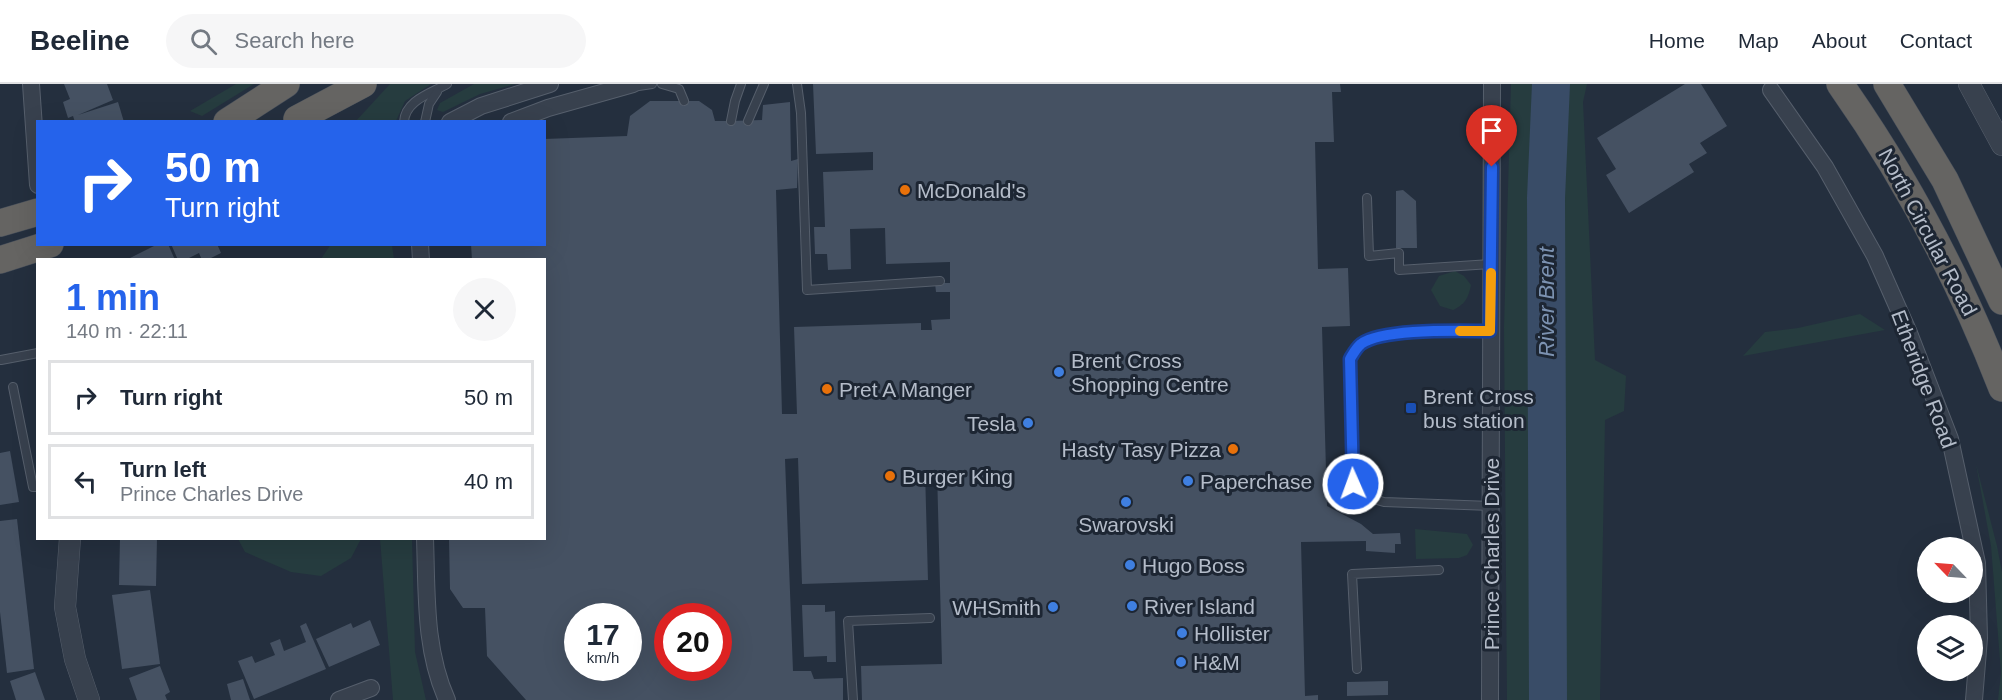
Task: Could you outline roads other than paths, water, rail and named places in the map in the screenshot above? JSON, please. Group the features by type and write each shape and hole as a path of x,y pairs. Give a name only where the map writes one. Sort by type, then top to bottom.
{"highway":[{"path":"230,120 286,84"},
{"path":"295,120 346,84"},
{"path":"295,120 363,84"},
{"name":"North Circular Road","path":"1840,84 1885,150 1914,198 1981,333 2002,388"},
{"name":"North Circular Road","path":"1887,84 1945,180 2002,301"},
{"path":"0,223 36,213"},
{"path":"0,260 49,250"}],"street":[{"path":"32,84 36,151"},
{"path":"454,120 481,106 550,84"},
{"name":"Prince Charles Drive","path":"1491,700 1492,84"},
{"path":"1969,84 2002,145"},
{"path":"517,120 548,108 629,86"},
{"name":"Etheridge Road","path":"1772,90 1825,167 1875,256 1909,333 1950,439 1977,563 1979,638 1974,700"},
{"path":"70,540 65,606 75,659 89,700"},
{"path":"425,540 428,632 435,666 447,700"},
{"path":"339,700 371,688"}],"lane":[{"path":"404,120 407,110 413,103 447,84"},
{"path":"629,86 652,84"},
{"path":"662,84 679,89 684,101"},
{"path":"731,121 741,84"},
{"path":"748,121 764,84"},
{"path":"797,84 801,113 807,290 940,281"},
{"path":"425,120 429,104 439,89"},
{"path":"1367,198 1369,256 1399,253 1399,270 1491,264"},
{"path":"1490,331 1425,330 1370,339 1358,345 1350,359 1353,484 1363,496 1384,502 1491,506"},
{"path":"1,360 36,353"},
{"path":"13,387 33,487 36,487"},
{"path":"1357,669 1352,574 1439,570"},
{"path":"853,700 848,621 930,618"}],"waterway":[{"name":"River Brent","path":"1548,700 1546,198 1551,84"}],"place":[{"name":"McDonald's","path":"905,190"},
{"name":"Brent Cross Shopping Centre","path":"1059,372"},
{"name":"Pret A Manger","path":"827,389"},
{"name":"Brent Cross bus station","path":"1411,408"},
{"name":"Tesla","path":"1028,423"},
{"name":"Hasty Tasy Pizza","path":"1233,449"},
{"name":"Burger King","path":"890,476"},
{"name":"Paperchase","path":"1188,481"},
{"name":"Swarovski","path":"1126,502"},
{"name":"Hugo Boss","path":"1130,565"},
{"name":"River Island","path":"1132,606"},
{"name":"WHSmith","path":"1053,607"},
{"name":"Hollister","path":"1182,633"},
{"name":"H&M","path":"1181,662"}]}
